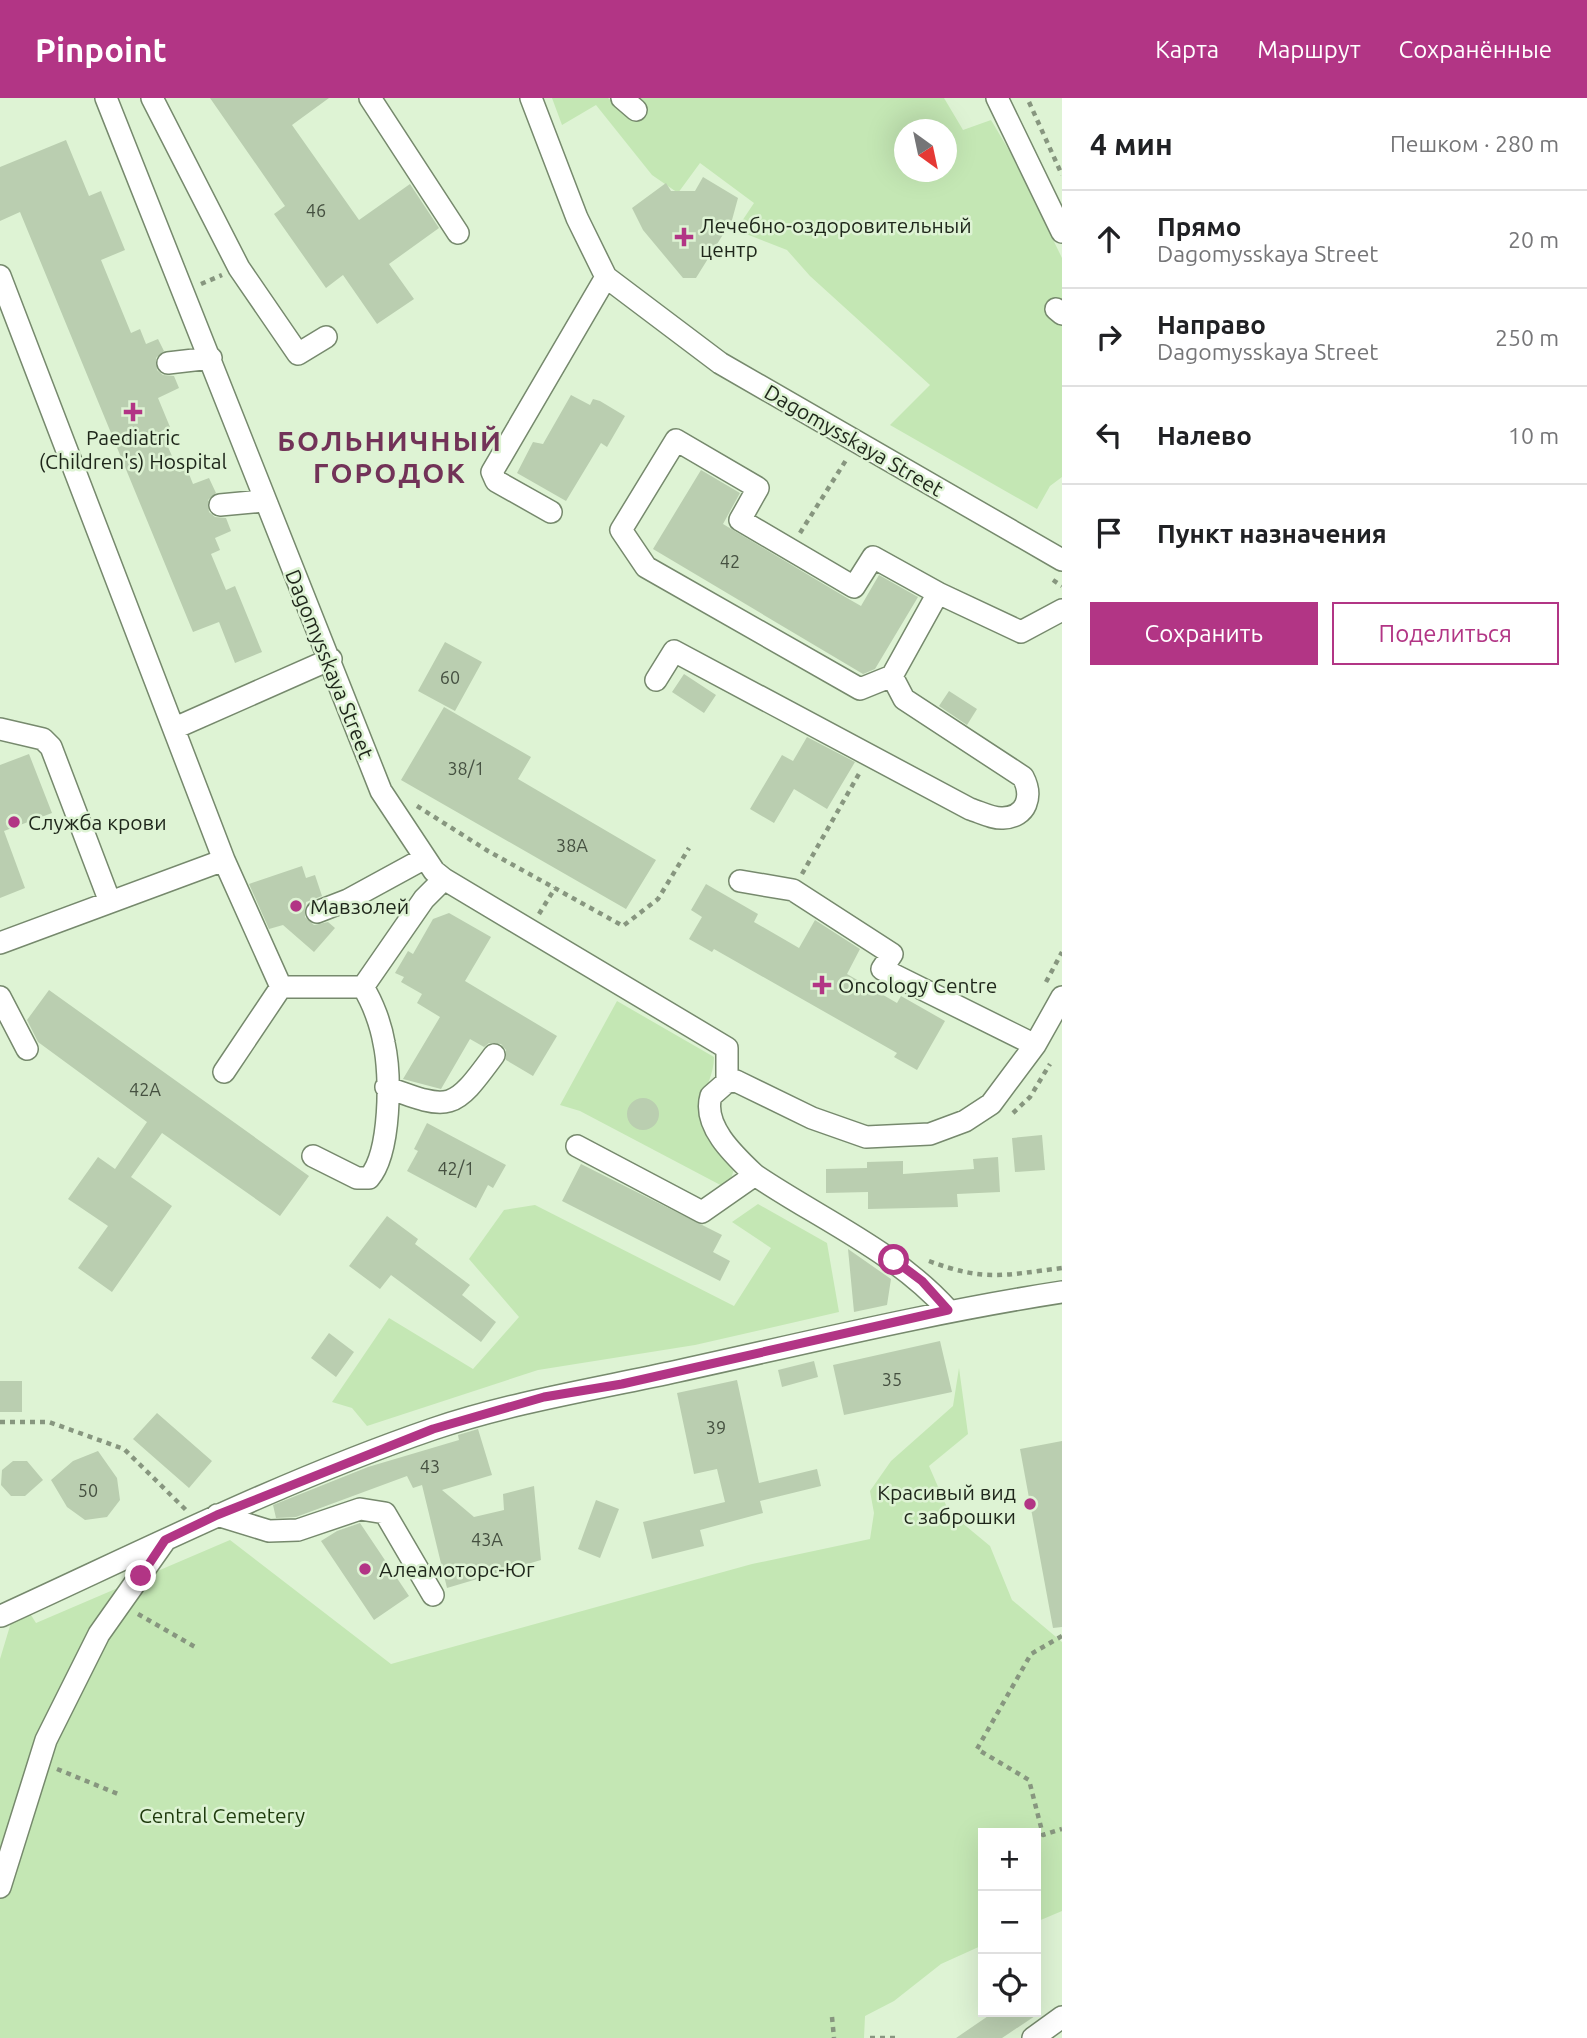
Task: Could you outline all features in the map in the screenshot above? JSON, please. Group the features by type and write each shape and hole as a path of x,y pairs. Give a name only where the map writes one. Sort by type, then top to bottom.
{"street":[{"name":"Dagomysskaya Street","path":"106,98 211,358 264,501 331,659 381,791 425,859 444,879 726,1048 727,1082"},
{"path":"152,98 239,268 298,354 326,337"},
{"path":"370,98 458,233"},
{"name":"Dagomysskaya Street","path":"531,98 577,218 606,277 720,363 1062,560"},
{"path":"997,98 1062,232"},
{"path":"0,276 224,860 281,987"},
{"path":"551,512 496,481 492,472 606,277"},
{"path":"168,363 211,358"},
{"path":"938,593 892,676 860,689 646,567 621,530 676,440 758,488 740,520 854,587 873,557 938,593 1021,632 1062,610"},
{"path":"220,505 264,501"},
{"path":"656,680 674,651 970,809 1000,819 1017,815 1027,804 1029,790 1023,777 904,699 892,676"},
{"path":"175,728 331,659"},
{"path":"0,729 43,739 51,747 110,902"},
{"path":"317,912 348,901 425,859"},
{"path":"0,943 224,860"},
{"path":"363,987 424,899 444,879"},
{"path":"740,881 793,890 892,954 882,969 1035,1045"},
{"path":"281,987 363,987"},
{"path":"224,1072 281,987"},
{"path":"313,1156 357,1178 369,1178 376,1170 387,1124 385,1044 363,987"},
{"path":"948,1310 922,1281 894,1260 755,1175 736,1157 709,1115 711,1096 727,1082 745,1083 812,1118 866,1137 930,1134 965,1121 991,1104 1035,1045 1062,997"},
{"path":"0,998 27,1049"},
{"path":"386,1087 430,1104 444,1103 467,1091 494,1055"},
{"path":"578,1146 702,1212 755,1175"},
{"path":"0,1616 217,1515 433,1429 544,1397 622,1384 948,1310 1062,1292"},
{"path":"217,1515 269,1531 298,1530 360,1509 384,1513 433,1595"},
{"path":"0,1887 46,1740 99,1634 165,1540"}],"path":[{"path":"1028,102 1062,176"},
{"path":"182,291 239,268"},
{"path":"789,550 857,441"},
{"path":"793,890 869,755"},
{"path":"411,802 488,851 623,926 658,899 689,848"},
{"path":"529,931 555,888"},
{"path":"926,1260 962,1274 991,1277 1062,1268"},
{"path":"0,1422 49,1422 124,1449 182,1504 197,1525"},
{"path":"120,1604 195,1647"},
{"path":"1062,1636 1031,1654 977,1749 1029,1780 1043,1835 1062,1829"},
{"path":"40,1762 118,1794"},
{"path":"832,2017 834,2038"},
{"path":"870,2038 899,2038"}],"green space":[{"path":"552,98 608,98 636,122 645,104 638,98 944,98 956,119 894,119 894,182 957,182 957,120 963,130 991,120 1010,152 1062,258 1062,477 1050,486 1037,509 890,425 930,385 810,276 787,250 736,230 754,203 700,163 678,193 652,175 596,105 562,125"},
{"path":"617,1001 714,1057 713,1070 700,1114 704,1132 734,1169 728,1189 580,1111 560,1105"},
{"path":"758,1204 827,1243 839,1312 695,1345 538,1370 367,1426 352,1408 332,1402 389,1318 473,1369 519,1317 469,1259 504,1210 535,1205 734,1306 771,1248 732,1222"},
{"name":"Central Cemetery","path":"959,1368 968,1434 929,1466 949,1512 990,1546 1012,1600 1062,1642 1062,1911 1041,1920 1041,1828 978,1828 978,1947 941,1964 894,2001 865,2016 864,2038 0,2038 0,1659 19,1596 36,1623 230,1540 391,1664 752,1564 870,1539 874,1513 870,1491 891,1461 953,1406"}],"building":[{"path":"210,98 329,98 292,125 359,220 410,184 439,228 389,264 414,299 377,324 343,275 326,288 274,214 285,206"},
{"name":"Paediatric (Children's) Hospital","path":"66,140 89,196 101,191 125,250 101,260 131,333 140,329 146,344 158,339 164,351 156,358 157,370 163,375 174,376 179,388 158,398 170,427 161,431 179,472 187,469 193,484 209,478 216,493 208,500 209,512 215,517 226,518 231,531 215,538 220,550 211,554 226,590 235,586 262,652 235,663 219,622 193,632 20,212 0,221 0,167"},
{"path":"703,177 738,198 732,220 696,278 683,278 643,230 632,208 666,183 671,191 695,191"},
{"path":"571,395 590,405 593,399 600,401 625,416 607,447 601,443 566,501 517,473 533,442 543,444"},
{"path":"701,470 740,493 723,524 847,598 861,606 879,575 918,597 875,669 863,674 653,549"},
{"path":"445,642 482,662 455,711 418,691"},
{"path":"684,674 716,695 704,713 672,692"},
{"path":"949,691 977,709 967,725 939,706"},
{"path":"444,707 531,757 518,779 656,860 626,909 401,780"},
{"path":"807,737 855,762 827,809 794,789 774,823 750,809 782,755 793,761"},
{"name":"Служба крови","path":"29,754 52,813 4,831 25,888 0,898 0,765"},
{"name":"Мавзолей","path":"302,866 306,878 315,875 322,896 306,902 305,917 314,925 328,922 335,928 314,952 283,925 269,929 249,884"},
{"name":"Oncology Centre","path":"706,884 758,914 754,922 799,948 815,920 860,949 847,974 897,1003 901,996 945,1021 917,1070 894,1057 897,1053 714,949 712,952 689,939 702,917 691,910"},
{"path":"449,913 491,937 465,981 557,1036 533,1076 506,1060 506,1050 501,1044 489,1043 484,1047 470,1039 441,1089 403,1079 440,1017 417,1003 422,994 401,982 404,977 395,973 408,951 413,954 433,919"},
{"path":"49,990 309,1176 280,1216 162,1133 131,1177 172,1206 112,1292 78,1268 108,1226 68,1199 98,1157 115,1169 147,1122 38,1042 27,1020"},
{"path":"643,1098 654,1103 659,1114 654,1125 643,1130 632,1125 627,1114 632,1103"},
{"path":"427,1123 506,1165 493,1188 488,1185 476,1208 407,1171 418,1151 414,1149"},
{"path":"1042,1135 1045,1170 1015,1172 1012,1138"},
{"path":"998,1157 1000,1192 957,1194 958,1207 868,1209 868,1192 826,1193 826,1169 867,1168 867,1162 903,1161 903,1174 974,1169 973,1159"},
{"path":"581,1164 722,1235 713,1252 730,1261 720,1281 562,1201"},
{"path":"387,1216 418,1239 415,1244 470,1285 462,1295 496,1322 481,1342 391,1275 380,1289 349,1266"},
{"path":"848,1249 891,1279 887,1305 854,1312"},
{"path":"329,1333 354,1352 336,1377 311,1358"},
{"path":"940,1341 952,1392 844,1415 833,1365"},
{"path":"814,1361 818,1377 782,1387 778,1370"},
{"path":"737,1380 759,1483 817,1469 821,1486 760,1501 763,1513 700,1530 704,1546 652,1559 643,1522 725,1502 717,1469 694,1474 677,1393"},
{"path":"0,1381 22,1381 22,1412 0,1412"},
{"path":"157,1413 212,1461 189,1488 133,1439"},
{"path":"478,1429 492,1475 442,1490 474,1517 504,1510 503,1494 534,1486 541,1560 447,1588 422,1485 413,1488 407,1476 296,1517 276,1518 273,1505 368,1467 459,1440 458,1435"},
{"path":"1062,1441 1062,1627 1053,1628 1020,1449"},
{"path":"98,1451 117,1478 120,1500 107,1517 85,1520 67,1507 51,1480 73,1461"},
{"path":"13,1461 27,1461 43,1480 25,1496 11,1496 1,1485 2,1470"},
{"path":"596,1500 619,1509 600,1558 578,1549"},
{"name":"Алеамоторс-Юг","path":"360,1523 409,1596 374,1620 321,1541 337,1531"},
{"path":"987,2017 1034,2017 1002,2038 956,2038"}],"place":[{"name":"Лечебно-оздоровительный центр","path":"684,237"},
{"name":"Paediatric (Children's) Hospital","path":"133,412"},
{"name":"Служба крови","path":"14,822"},
{"name":"Мавзолей","path":"296,906"},
{"name":"Oncology Centre","path":"822,985"},
{"name":"Красивый вид с заброшки","path":"1030,1504"},
{"name":"Алеамоторс-Юг","path":"365,1569"}],"district":[{"name":"БОЛЬНИЧНЫЙ ГОРОДОК","path":"390,456"}],"route":[{"path":"141,1576 165,1540 217,1515 433,1429 544,1397 622,1384 948,1310 922,1281 894,1260"}]}
